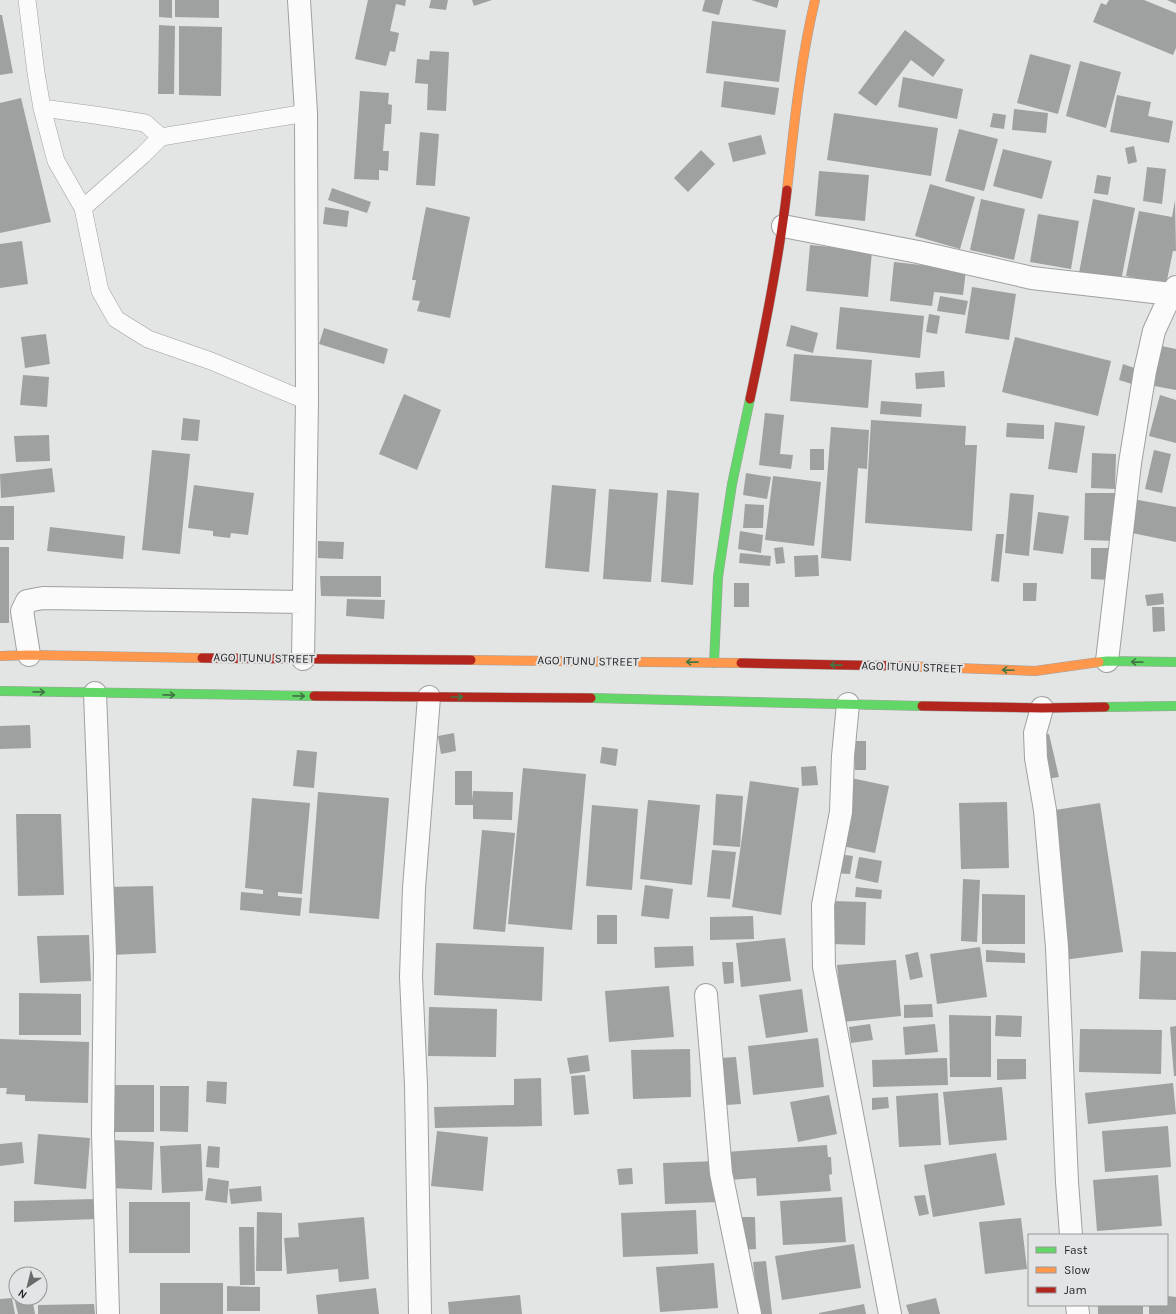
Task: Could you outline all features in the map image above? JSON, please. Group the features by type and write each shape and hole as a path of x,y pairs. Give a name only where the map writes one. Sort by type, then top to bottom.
{"main road":[{"path":"714,663 718,577 732,484 769,313 783,226 797,100 815,0"},
{"name":"AGO ITUNU STREET","path":"0,656 29,654 303,659 432,659 858,665 1035,671 1107,661 1176,662"},
{"path":"0,691 95,694 640,698 1042,708 1176,706"}],"street":[{"path":"299,0 306,114 307,401 303,659"},
{"path":"783,226 918,252 1032,278 1174,291 1154,331 1144,371 1130,463 1107,661"},
{"path":"29,654 22,611 27,601 43,598 304,602"},
{"path":"95,694 105,956 102,1133 108,1314"},
{"path":"420,1314 416,1085 411,977 414,888 429,697"},
{"path":"848,704 842,756 841,812 823,905 824,967 890,1314"},
{"path":"1042,708 1035,733 1036,758 1045,810 1057,948 1067,1174 1072,1234"},
{"path":"706,995 721,1173 750,1314"}],"lane":[{"path":"27,0 42,108 56,161 83,208 100,291 116,319 148,339 211,361 307,401"},
{"path":"42,108 145,123 161,137"},
{"path":"83,208 138,160 161,137 306,114"}],"building":[{"path":"159,0 172,0 172,18 159,17"},
{"path":"175,0 219,0 219,18 175,17"},
{"path":"368,0 406,0 405,6 396,4 390,31 399,33 395,52 390,51 386,66 355,59"},
{"path":"431,0 448,0 446,10 429,8"},
{"path":"472,0 492,0 474,6"},
{"path":"705,0 723,0 719,15 702,11"},
{"path":"751,0 779,0 777,8"},
{"path":"1109,0 1144,0 1176,13 1176,48 1173,55 1093,22 1101,3 1106,5"},
{"path":"1167,0 1176,0 1176,4"},
{"path":"0,15 2,15 13,73 0,75"},
{"path":"712,21 786,30 779,82 706,73"},
{"path":"159,25 175,26 174,94 158,94"},
{"path":"179,26 222,27 221,96 179,95"},
{"path":"905,30 945,60 933,77 911,60 876,106 858,93"},
{"path":"430,51 449,52 446,111 427,110 428,84 415,83 417,59 429,60"},
{"path":"1030,54 1071,65 1058,114 1017,103"},
{"path":"1080,61 1121,72 1106,128 1066,116"},
{"path":"903,77 963,89 957,119 898,107"},
{"path":"724,81 779,88 775,115 721,107"},
{"path":"360,91 389,93 388,104 392,105 391,124 385,124 383,151 389,151 388,171 379,170 379,180 354,179"},
{"path":"1117,95 1151,102 1148,116 1173,121 1169,143 1110,132"},
{"path":"21,98 51,222 0,233 0,103"},
{"path":"1014,109 1048,113 1046,133 1012,130"},
{"path":"834,113 938,128 931,176 827,160"},
{"path":"993,113 1006,115 1004,129 990,127"},
{"path":"959,129 998,139 984,191 945,181"},
{"path":"420,132 439,134 435,186 416,185"},
{"path":"761,135 766,154 733,162 728,143"},
{"path":"1134,146 1137,162 1128,164 1125,148"},
{"path":"1003,149 1052,161 1042,199 993,186"},
{"path":"701,150 715,164 688,192 674,178"},
{"path":"1147,167 1166,169 1162,204 1143,201"},
{"path":"819,171 869,175 865,221 815,216"},
{"path":"1097,175 1111,177 1108,195 1094,193"},
{"path":"930,184 975,197 960,249 915,236"},
{"path":"332,188 371,202 367,213 328,200"},
{"path":"981,199 1025,209 1014,260 970,250"},
{"path":"1093,199 1135,208 1121,281 1079,273"},
{"path":"1175,200 1176,251 1173,251 1166,285 1126,276 1139,211 1172,217"},
{"path":"325,207 349,211 347,227 323,224"},
{"path":"426,207 470,217 450,318 417,311 420,301 412,300 416,280 412,280"},
{"path":"1038,214 1079,221 1071,269 1030,262"},
{"path":"22,241 28,284 0,288 0,244"},
{"path":"810,245 872,251 868,297 806,291"},
{"path":"894,262 966,270 963,295 934,292 932,306 890,301"},
{"path":"972,287 1016,294 1009,340 965,333"},
{"path":"940,296 968,301 965,315 937,311"},
{"path":"840,307 924,316 920,358 836,349"},
{"path":"929,314 940,316 937,334 926,332"},
{"path":"791,325 818,333 813,353 786,346"},
{"path":"324,328 388,349 384,364 319,344"},
{"path":"46,334 50,364 25,368 21,337"},
{"path":"1015,337 1111,361 1098,416 1002,392"},
{"path":"1157,345 1176,349 1176,390 1149,385"},
{"path":"794,354 872,360 868,408 790,401"},
{"path":"1123,364 1140,370 1135,385 1119,380"},
{"path":"944,371 945,387 916,389 915,373"},
{"path":"23,375 49,377 47,407 20,405"},
{"path":"404,394 441,410 417,470 379,454"},
{"path":"1160,395 1176,400 1176,443 1149,436"},
{"path":"881,401 922,404 921,417 880,414"},
{"path":"765,413 784,415 780,454 793,455 791,469 759,465"},
{"path":"183,418 200,420 198,441 181,440"},
{"path":"871,420 966,426 965,445 977,445 972,531 865,523"},
{"path":"1055,422 1085,426 1077,473 1048,469"},
{"path":"1007,423 1044,425 1044,439 1006,437"},
{"path":"831,427 869,430 867,469 858,468 851,561 821,558"},
{"path":"49,435 50,461 16,462 14,436"},
{"path":"810,449 824,449 824,470 810,470"},
{"path":"152,450 190,454 180,554 142,550"},
{"path":"1154,450 1171,454 1162,493 1145,489"},
{"path":"1092,453 1116,454 1115,489 1091,488"},
{"path":"52,468 55,492 1,498 0,474"},
{"path":"746,473 771,477 767,499 743,495"},
{"path":"773,476 821,482 814,546 765,540"},
{"path":"194,485 254,493 248,535 231,533 230,538 213,536 213,531 188,528"},
{"path":"552,485 596,489 589,572 545,568"},
{"path":"609,489 658,493 651,582 603,579"},
{"path":"667,490 699,493 693,585 661,582"},
{"path":"1010,493 1034,495 1029,556 1005,553"},
{"path":"1085,493 1119,493 1118,541 1084,540"},
{"path":"1133,499 1176,507 1176,542 1127,532"},
{"path":"745,504 764,505 763,528 743,528"},
{"path":"0,506 14,506 14,540 0,540"},
{"path":"1038,512 1069,516 1063,554 1033,550"},
{"path":"50,527 125,536 123,559 47,551"},
{"path":"740,531 763,535 761,553 738,549"},
{"path":"996,534 1004,534 999,582 991,581"},
{"path":"318,541 344,542 343,559 318,558"},
{"path":"0,547 9,547 9,623 0,623"},
{"path":"783,547 785,563 776,564 774,548"},
{"path":"1091,548 1112,548 1111,580 1091,579"},
{"path":"740,553 771,556 770,566 739,563"},
{"path":"818,555 819,576 795,577 794,556"},
{"path":"320,576 381,576 381,597 321,596"},
{"path":"734,583 749,583 749,607 734,607"},
{"path":"1023,583 1037,583 1036,601 1023,601"},
{"path":"1163,593 1164,604 1147,606 1145,595"},
{"path":"347,599 385,600 384,619 346,616"},
{"path":"1152,607 1164,607 1165,631 1153,632"},
{"path":"30,725 31,748 0,749 0,726"},
{"path":"454,733 456,751 441,754 438,736"},
{"path":"1049,734 1059,777 1035,781 1026,738"},
{"path":"854,741 866,741 866,770 855,770"},
{"path":"602,747 618,749 616,766 600,763"},
{"path":"297,750 317,752 314,788 293,786"},
{"path":"816,766 818,785 802,786 801,767"},
{"path":"523,768 586,774 572,930 508,924"},
{"path":"455,771 472,771 472,801 473,791 513,792 512,820 473,819 473,805 455,805"},
{"path":"851,778 889,786 875,853 838,845"},
{"path":"750,781 799,788 781,915 732,907"},
{"path":"318,792 389,798 379,919 309,913"},
{"path":"716,794 743,796 740,847 713,845"},
{"path":"252,798 310,803 302,894 278,892 278,896 302,898 300,916 240,910 241,892 263,894 263,890 245,888"},
{"path":"648,800 700,805 692,885 640,879"},
{"path":"1007,802 1009,868 961,869 959,803"},
{"path":"1100,803 1123,952 1064,960 1042,812"},
{"path":"592,805 638,809 632,890 586,886"},
{"path":"16,814 61,814 64,895 18,896"},
{"path":"482,830 515,833 505,932 473,929"},
{"path":"712,850 736,852 730,899 707,897"},
{"path":"837,854 853,856 850,874 834,873"},
{"path":"859,857 882,861 878,883 855,878"},
{"path":"963,879 980,880 977,942 961,941"},
{"path":"645,885 673,889 669,919 641,916"},
{"path":"153,886 156,953 111,955 108,887"},
{"path":"856,887 882,890 881,899 855,897"},
{"path":"982,894 1025,895 1025,944 982,944"},
{"path":"832,901 866,902 865,945 830,944"},
{"path":"597,915 617,915 617,944 597,944"},
{"path":"753,916 754,939 710,940 710,917"},
{"path":"89,935 91,981 40,983 37,936"},
{"path":"785,938 791,981 741,987 736,943"},
{"path":"436,943 544,947 542,1001 434,995"},
{"path":"693,946 694,966 655,968 654,947"},
{"path":"980,947 987,997 937,1004 930,954"},
{"path":"986,950 1025,953 1025,963 986,962"},
{"path":"1141,951 1176,952 1176,1000 1139,999"},
{"path":"918,952 923,977 910,980 905,955"},
{"path":"896,960 901,1016 843,1022 837,965"},
{"path":"722,962 733,962 734,983 724,984"},
{"path":"669,986 674,1037 609,1042 605,991"},
{"path":"802,989 808,1032 766,1038 759,995"},
{"path":"19,993 81,994 81,1035 19,1035"},
{"path":"932,1004 933,1017 904,1018 904,1005"},
{"path":"429,1007 497,1009 496,1057 428,1056"},
{"path":"949,1015 991,1016 991,1077 950,1077"},
{"path":"996,1015 1022,1016 1021,1037 995,1036"},
{"path":"870,1024 873,1040 851,1043 849,1027"},
{"path":"935,1024 938,1052 905,1055 903,1027"},
{"path":"1176,1026 1176,1076 1174,1076 1170,1027"},
{"path":"1080,1029 1162,1030 1161,1074 1079,1072"},
{"path":"818,1038 824,1087 753,1095 748,1046"},
{"path":"0,1039 89,1042 88,1103 25,1101 25,1095 6,1094 7,1088 0,1088"},
{"path":"690,1049 691,1097 633,1099 631,1050"},
{"path":"588,1055 590,1071 570,1074 567,1058"},
{"path":"736,1057 741,1104 726,1105 721,1058"},
{"path":"947,1058 948,1085 873,1087 872,1060"},
{"path":"997,1059 1026,1059 1026,1079 997,1080"},
{"path":"585,1075 589,1114 574,1115 571,1076"},
{"path":"541,1078 542,1126 435,1128 434,1107 514,1105 514,1079"},
{"path":"207,1081 227,1082 226,1104 206,1102"},
{"path":"1173,1083 1176,1114 1088,1124 1085,1093"},
{"path":"113,1085 154,1085 154,1132 114,1132"},
{"path":"160,1086 189,1086 188,1132 160,1131"},
{"path":"1002,1087 1007,1140 949,1145 943,1092"},
{"path":"938,1093 941,1145 899,1147 896,1096"},
{"path":"829,1095 837,1134 798,1142 790,1102"},
{"path":"888,1097 889,1108 872,1110 872,1098"},
{"path":"1168,1126 1171,1167 1105,1172 1102,1131"},
{"path":"437,1131 488,1137 483,1191 431,1186"},
{"path":"38,1134 90,1138 86,1189 34,1184"},
{"path":"112,1140 154,1142 152,1190 110,1188"},
{"path":"22,1142 24,1163 0,1166 0,1144"},
{"path":"201,1144 203,1191 162,1193 160,1146"},
{"path":"827,1145 828,1157 831,1157 832,1174 829,1175 831,1191 757,1196 756,1178 729,1180 726,1152"},
{"path":"208,1146 220,1147 219,1168 206,1167"},
{"path":"996,1153 1005,1205 933,1217 924,1165"},
{"path":"717,1161 719,1202 665,1204 663,1163"},
{"path":"632,1168 633,1184 619,1185 617,1169"},
{"path":"1158,1175 1162,1226 1097,1231 1093,1180"},
{"path":"208,1178 229,1181 227,1203 205,1200"},
{"path":"261,1186 262,1201 231,1204 229,1189"},
{"path":"925,1195 929,1214 919,1216 914,1196"},
{"path":"842,1197 846,1242 783,1245 780,1201"},
{"path":"95,1199 96,1219 14,1222 14,1201"},
{"path":"129,1202 190,1202 190,1253 129,1253"},
{"path":"696,1210 698,1254 623,1257 621,1213"},
{"path":"257,1212 282,1213 282,1271 256,1271"},
{"path":"364,1217 369,1279 339,1282 338,1269 287,1274 284,1238 299,1237 298,1223"},
{"path":"741,1217 755,1217 756,1249 742,1250"},
{"path":"1021,1218 1027,1269 985,1274 979,1222"},
{"path":"239,1227 254,1227 255,1285 240,1285"},
{"path":"854,1244 861,1288 782,1300 775,1256"},
{"path":"766,1261 772,1314 759,1314 753,1262"},
{"path":"714,1263 718,1308 660,1312 656,1267"},
{"path":"160,1283 223,1283 223,1314 160,1314"},
{"path":"227,1286 260,1287 260,1311 227,1311"},
{"path":"376,1288 379,1314 318,1314 316,1295"},
{"path":"520,1295 522,1314 449,1314 448,1302"},
{"path":"1168,1296 1176,1297 1176,1314 1149,1314 1149,1306 1168,1306"},
{"path":"8,1298 8,1306 14,1306 15,1314 0,1314 0,1299"},
{"path":"936,1298 940,1314 909,1314 906,1305"},
{"path":"94,1304 95,1314 38,1314 38,1306"},
{"path":"864,1304 866,1314 819,1314 819,1313"},
{"path":"16,1306 34,1306 35,1314 18,1314"},
{"path":"1098,1306 1143,1306 1143,1314 1098,1314"}],"traffic: fast":[{"path":"714,663 718,577 732,484 750,399"},
{"path":"1099,662 1176,662"},
{"path":"0,691 314,696"},
{"path":"591,698 922,706"},
{"path":"1105,707 1176,706"}],"traffic: slow":[{"path":"787,190 801,70 815,0"},
{"path":"0,656 29,655 202,658"},
{"path":"471,660 741,663"},
{"path":"901,666 1035,671 1099,662"}],"traffic: jam":[{"path":"750,399 771,294 787,190"},
{"path":"202,658 471,660"},
{"path":"741,663 901,666"},
{"path":"314,696 591,698"},
{"path":"922,706 1042,708 1105,707"}]}
